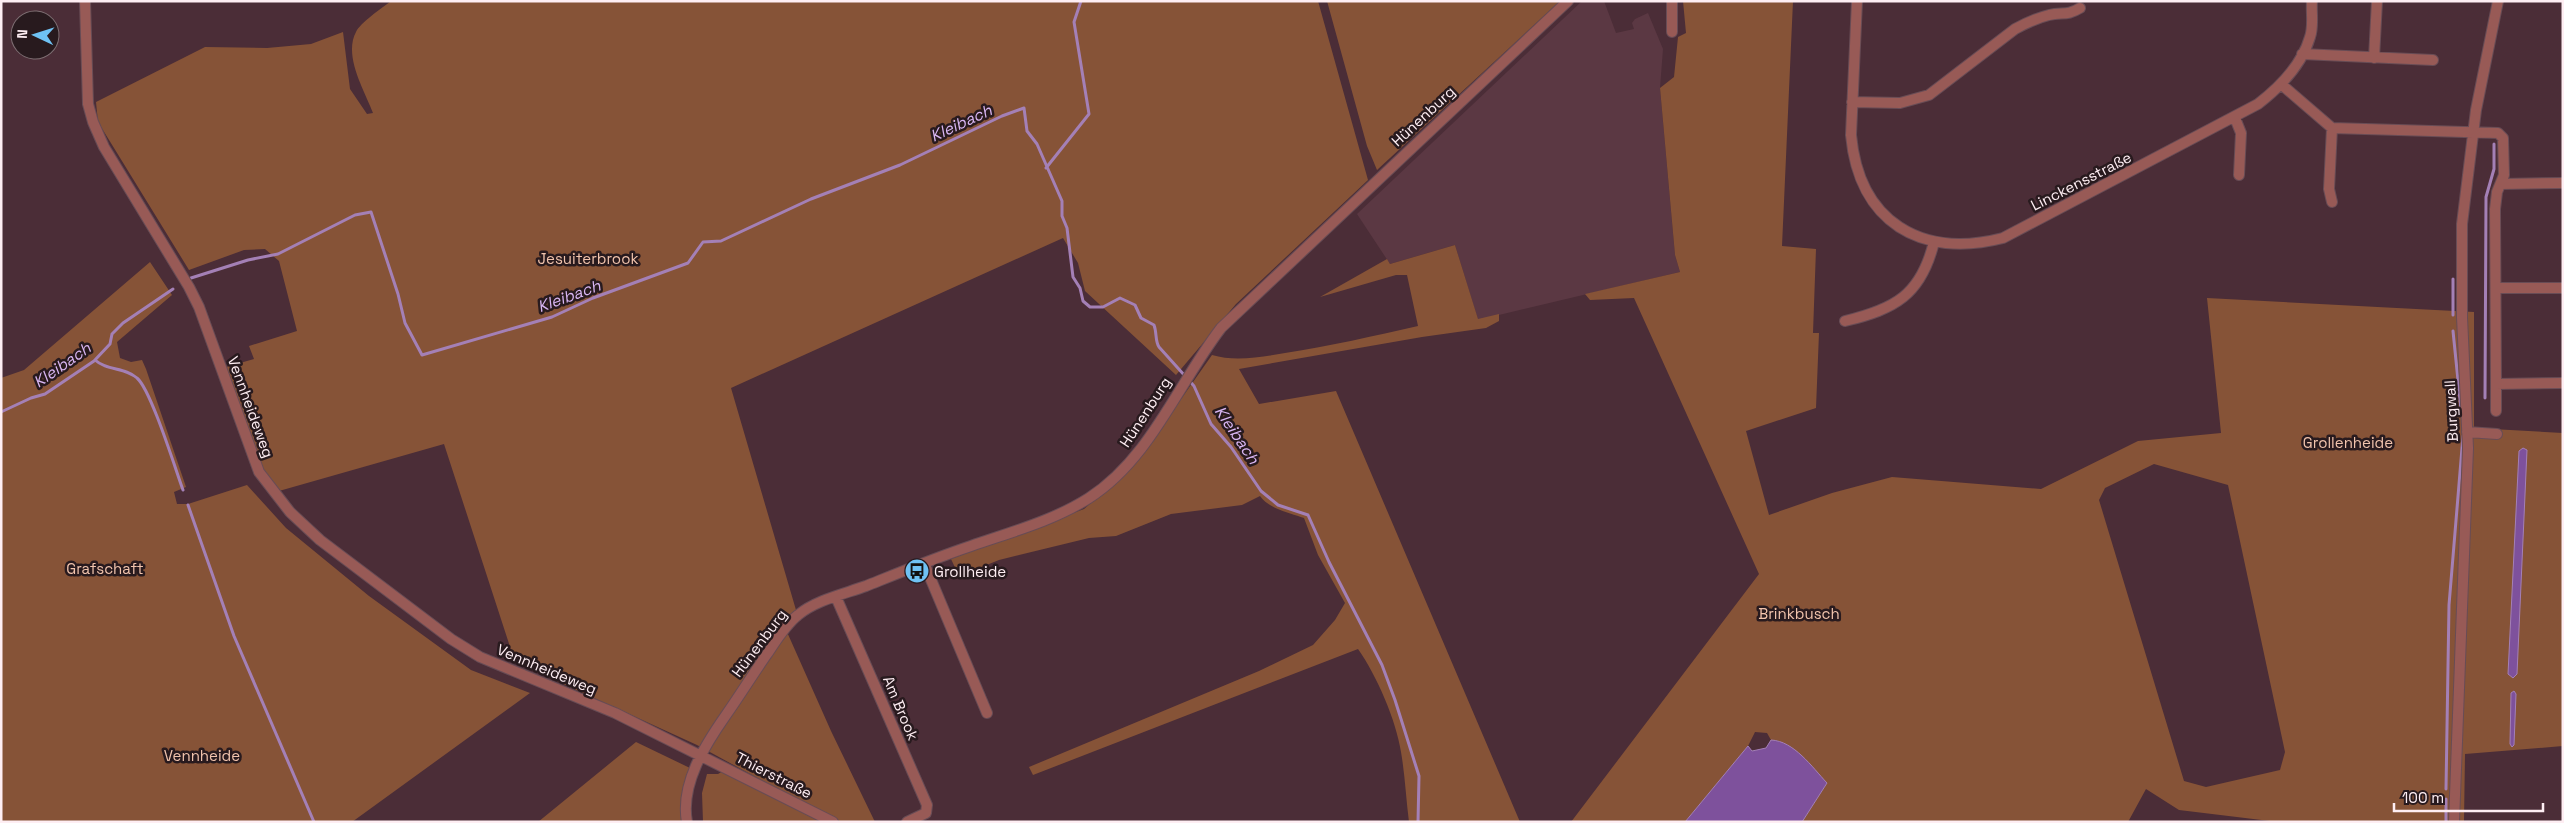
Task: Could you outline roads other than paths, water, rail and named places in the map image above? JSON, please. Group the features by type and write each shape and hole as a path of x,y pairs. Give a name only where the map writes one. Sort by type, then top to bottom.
{"street":[{"name":"Vennheideweg","path":"85,1 88,104 93,122 104,147 189,287 250,451 271,490 320,540 458,643 480,657 615,713 702,755"},
{"name":"Hünenburg","path":"702,755 716,729 785,628 798,615 836,597 924,563 1044,521 1089,498 1112,480 1132,460 1221,328 1243,305 1568,1"},
{"path":"1672,1 1672,32"},
{"name":"Linckensstraße","path":"1857,1 1850,135 1860,178 1870,199 1892,222 1912,235 1934,242 1955,245 1979,244 2004,238 2235,118 2258,104 2282,86 2302,54 2311,36 2312,1"},
{"path":"2374,58 2377,1"},
{"name":"Burgwall","path":"2454,822 2467,432 2462,317 2462,224 2473,133 2498,1"},
{"path":"1852,102 1900,102 1930,95 2015,29 2030,21 2052,15 2070,14 2080,8"},
{"path":"2302,54 2433,60"},
{"path":"2282,86 2332,128 2498,133 2503,138 2504,175 2502,184 2497,192 2495,209 2496,411"},
{"path":"2235,118 2241,133 2239,175"},
{"path":"2332,128 2329,189 2332,202"},
{"path":"2502,184 2563,183"},
{"path":"1845,321 1888,308 1906,296 1923,275 1934,242"},
{"path":"2496,288 2563,288"},
{"path":"2496,384 2563,383"},
{"path":"2467,432 2496,434"},
{"path":"924,563 988,713"},
{"name":"Am Brook","path":"836,597 926,805 926,813 907,822"},
{"path":"688,822 686,801 689,785 702,755"},
{"name":"Thierstraße","path":"702,755 833,822"}],"waterway":[{"path":"1046,168 1089,114 1074,22 1081,1"},
{"name":"Kleibach","path":"191,278 248,260 278,254 355,215 371,212 398,294 405,323 422,355 552,317 593,298 688,263 703,242 721,241 811,199 900,165 1002,116 1024,108 1027,131 1037,144 1062,201 1062,216 1067,228 1073,277 1080,288 1083,301 1090,307 1103,307 1120,298 1135,305 1141,318 1154,325 1159,347 1194,386 1211,424 1231,447 1261,491 1278,505 1308,515 1329,562 1382,665 1395,700 1419,776 1418,822"},
{"path":"2485,398 2486,197 2494,169 2494,144"},
{"path":"2453,279 2453,315"},
{"name":"Kleibach","path":"1,412 31,398 45,394 94,361 110,344 112,334 123,323 173,289"},
{"path":"2453,331 2461,410"},
{"path":"95,360 105,366 127,372 137,378 143,385 156,413 183,490"},
{"path":"2446,789 2449,605 2463,436"},
{"path":"188,505 234,636 314,822"},
{"path":"2446,799 2446,822"}],"place":[{"name":"Grollheide","path":"917,571"}],"park label":[{"name":"Jesuiterbrook","path":"588,258"},
{"name":"Grollenheide","path":"2348,442"},
{"name":"Grafschaft","path":"105,568"},
{"name":"Brinkbusch","path":"1799,613"},
{"name":"Vennheide","path":"202,755"}]}
